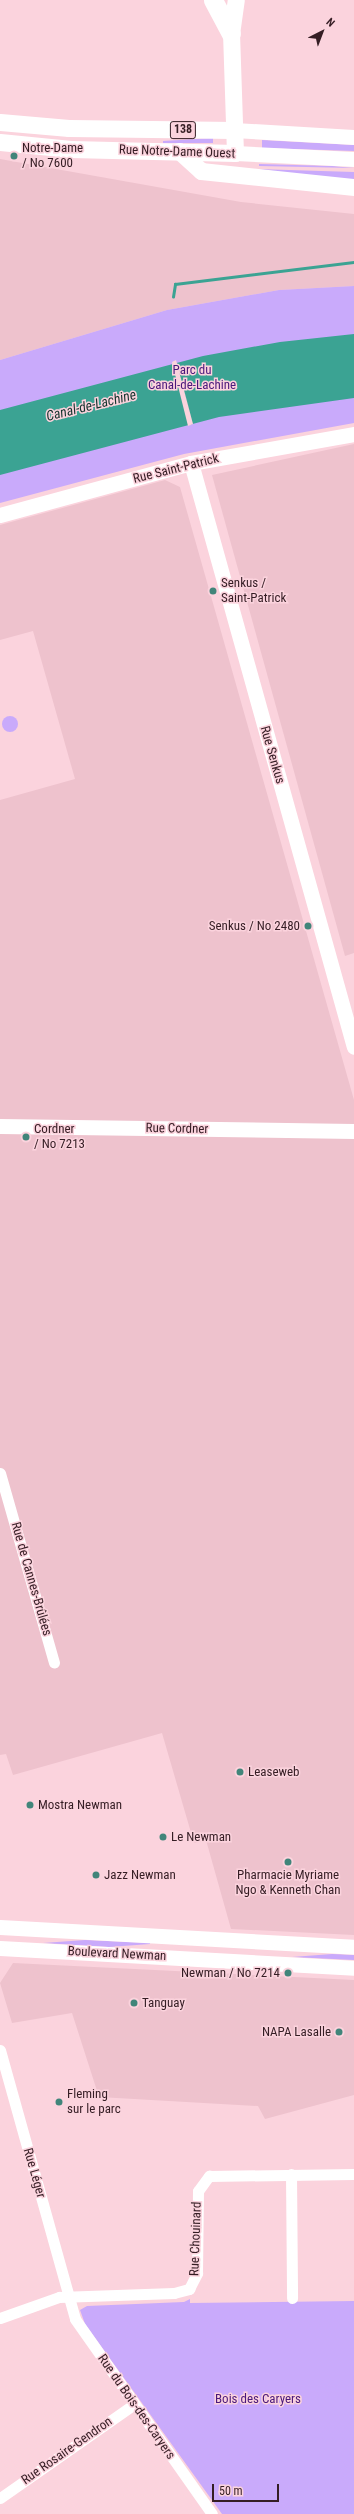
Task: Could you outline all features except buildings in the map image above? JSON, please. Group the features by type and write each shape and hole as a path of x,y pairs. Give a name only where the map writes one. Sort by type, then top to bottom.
{"highway":[{"path":"213,0 231,34"}],"main road":[{"path":"235,153 231,34 236,0"},
{"name":"Rue Notre-Dame Ouest","path":"0,122 69,128 234,130 354,137"},
{"name":"Rue Notre-Dame Ouest","path":"0,142 62,148 354,158"},
{"path":"179,151 201,171 354,187"},
{"name":"Rue Saint-Patrick","path":"0,515 191,463 354,434"},
{"name":"Rue Senkus","path":"191,463 354,1047"},
{"name":"Rue Cordner","path":"0,1126 354,1131"},
{"name":"Boulevard Newman","path":"0,1927 354,1947"},
{"path":"0,1959 6,1948"},
{"name":"Boulevard Newman","path":"6,1948 354,1968"}],"street":[{"name":"Rue de Cannes-Brûlées","path":"0,1473 54,1662"},
{"name":"Rue Léger","path":"0,2050 68,2296"},
{"path":"291,2174 292,2298"},
{"name":"Rue Chouinard","path":"0,2318 68,2296 186,2290 197,2273 197,2195 203,2181 214,2175 354,2174"},
{"name":"Rue du Bois-des-Caryers","path":"68,2296 78,2324 212,2514"},
{"name":"Rue Rosaire-Gendron","path":"0,2498 134,2404"}],"shaded area":[{"path":"0,159 241,202 354,214 354,286 279,290 167,310 0,360"},
{"path":"354,444 354,953 345,956 212,475"},
{"path":"165,480 180,487 354,1100 354,1935 231,1929 206,1840 194,1843 162,1733 13,1775 6,1754 0,1755 0,800 75,779 33,631 0,640 0,525"},
{"path":"13,1963 354,1980 354,2095 265,2119 258,2106 99,2097 72,2013 12,2023 0,1983"}],"green space":[{"path":"213,138 213,143 163,143 163,141"},
{"path":"262,140 354,145 354,151 262,148"},
{"path":"259,164 332,166 354,168 259,166"},
{"path":"256,169 354,172 354,181"},
{"name":"Parc du Canal-de-Lachine","path":"354,286 354,423 184,454 0,503 0,360 167,310 279,290"},
{"path":"7,716 13,716 18,721 16,730 13,732 7,732 2,727 2,721"},
{"path":"85,1940 150,1944 109,1947 43,1943"},
{"path":"332,1954 354,1955 354,1960 292,1957"},
{"name":"Bois des Caryers","path":"190,2299 190,2303 354,2301 354,2514 222,2514 85,2324 80,2310 87,2306 184,2302"}],"water":[{"name":"Canal-de-Lachine","path":"354,334 354,398 219,417 0,475 0,410 203,356 280,342"}],"pier":[{"path":"176,360 193,424 188,426 172,362"}],"waterway":[{"path":"173,297 175,284 354,262"}],"place":[{"name":"Notre-Dame / No 7600","path":"14,156"},
{"name":"Senkus / Saint-Patrick","path":"213,591"},
{"name":"Senkus / No 2480","path":"308,926"},
{"name":"Cordner / No 7213","path":"26,1137"},
{"name":"Leaseweb","path":"240,1772"},
{"name":"Mostra Newman","path":"30,1805"},
{"name":"Le Newman","path":"163,1837"},
{"name":"Pharmacie Myriame Ngo & Kenneth Chan","path":"288,1862"},
{"name":"Jazz Newman","path":"96,1875"},
{"name":"Newman / No 7214","path":"288,1973"},
{"name":"Tanguay","path":"134,2003"},
{"name":"NAPA Lasalle","path":"339,2032"},
{"name":"Fleming sur le parc","path":"59,2102"}]}
